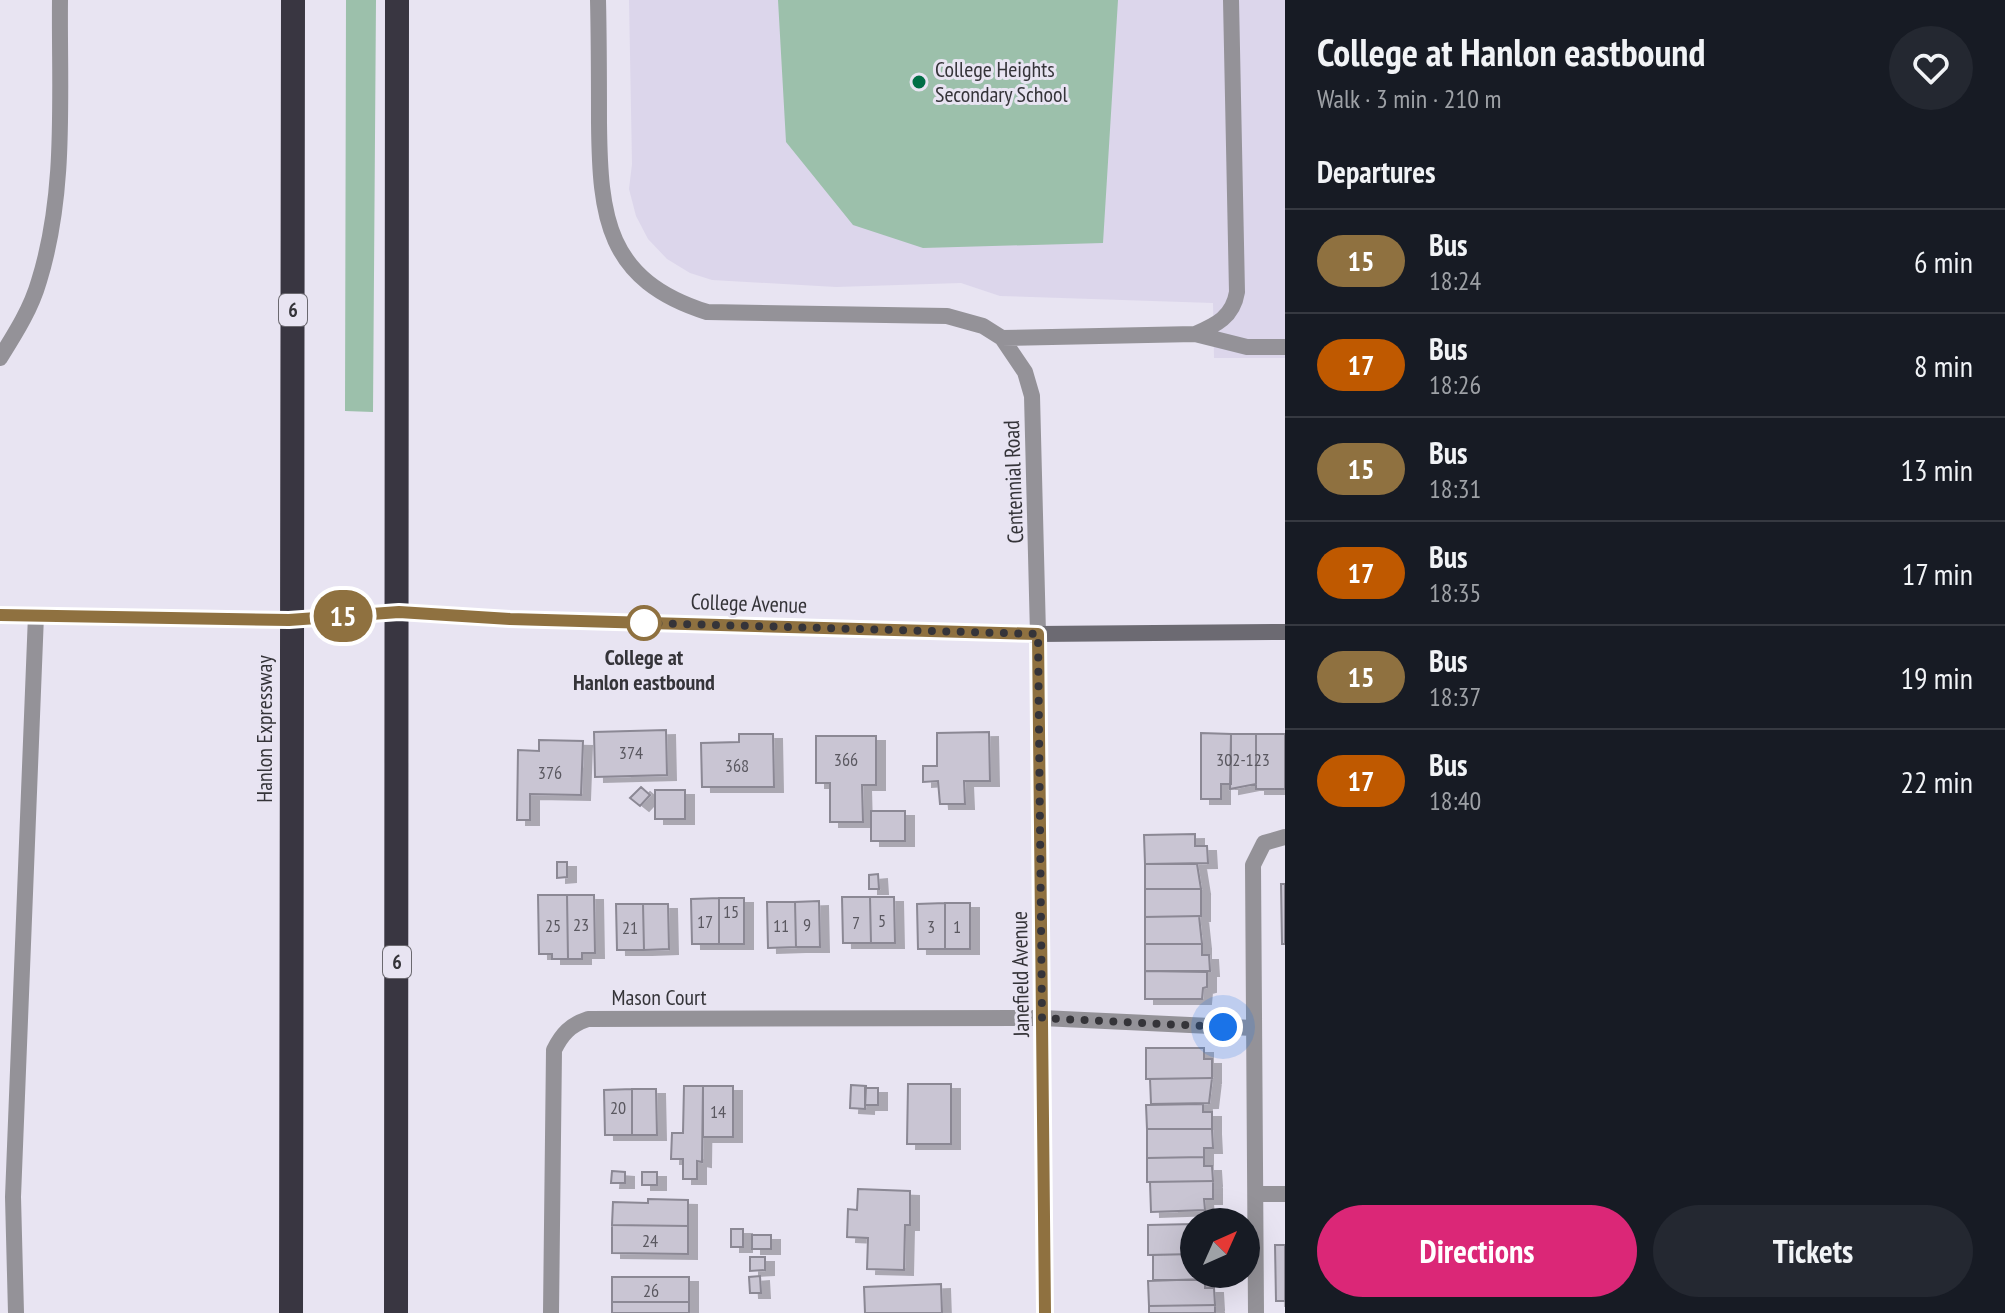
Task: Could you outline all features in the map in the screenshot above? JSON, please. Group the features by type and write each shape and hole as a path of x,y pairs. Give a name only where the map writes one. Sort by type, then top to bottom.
{"highway":[{"name":"Hanlon Expressway","path":"291,1313 289,620 293,0"},
{"name":"6","path":"396,1313 399,612 397,0"}],"main road":[{"name":"College Avenue","path":"0,615 289,620 399,612 510,619 1038,634 1285,632"}],"street":[{"path":"0,358 39,284 54,222 59,165 60,0"},
{"path":"598,0 603,207 614,242 632,267 680,304 707,312 947,316 983,326 1002,338 1195,334 1247,347 1285,347"},
{"path":"1195,334 1218,324 1235,308 1237,292 1231,0"},
{"name":"Centennial Road","path":"1002,338 1025,372 1032,396 1038,634"},
{"path":"16,1313 6,1198 36,615"},
{"name":"Janefield Avenue","path":"1038,634 1045,1313"},
{"path":"1256,1313 1253,865 1264,843 1285,837"},
{"name":"Mason Court","path":"551,1313 554,1050 568,1028 577,1023 588,1019 1042,1018 1253,1028"},
{"path":"1256,1194 1285,1194"}],"shaded area":[{"name":"College Heights Secondary School","path":"629,0 1285,0 1285,358 1214,358 1213,303 1000,296 961,283 836,287 712,280 690,273 667,259 648,239 636,216 629,189 632,164"}],"green space":[{"path":"346,0 376,0 373,412 345,411"},
{"path":"778,0 1118,0 1103,243 923,248 853,225 786,142"}],"building":[{"path":"666,730 667,775 595,777 594,732"},
{"path":"989,732 990,781 964,781 965,804 940,804 938,781 923,782 923,766 937,766 937,733"},
{"path":"1201,733 1231,734 1231,784 1221,784 1221,799 1201,799"},
{"path":"739,734 773,734 774,787 702,787 701,743 739,742"},
{"path":"1231,734 1256,734 1256,784 1230,789"},
{"path":"1256,734 1285,734 1285,789 1256,789"},
{"path":"816,736 876,736 876,785 862,785 863,822 830,822 830,783 816,783"},
{"path":"539,740 583,741 581,795 530,794 530,820 517,820 518,750 539,751"},
{"path":"641,787 650,795 640,806 630,798"},
{"path":"655,790 685,790 685,819 655,819"},
{"path":"871,811 905,811 905,841 871,841"},
{"path":"1195,834 1195,846 1207,846 1208,863 1145,864 1144,835"},
{"path":"557,862 567,862 567,877 557,878"},
{"path":"1145,864 1197,864 1201,889 1145,889"},
{"path":"878,874 879,889 869,889 869,875"},
{"path":"1281,884 1285,884 1285,944 1282,944"},
{"path":"1145,889 1201,889 1201,916 1145,917"},
{"path":"538,895 567,895 568,959 552,959 552,954 539,954"},
{"path":"567,895 594,895 595,953 582,953 582,959 568,959"},
{"path":"842,897 870,897 871,943 843,943"},
{"path":"870,897 894,897 895,943 871,943"},
{"path":"719,898 744,898 744,944 719,944"},
{"path":"719,898 719,944 692,944 691,899"},
{"path":"819,901 820,947 796,947 795,902"},
{"path":"767,902 795,902 796,947 768,948"},
{"path":"945,903 970,903 970,949 945,949"},
{"path":"945,903 945,949 918,949 917,904"},
{"path":"616,904 643,904 644,950 617,950"},
{"path":"643,904 668,904 669,949 644,950"},
{"path":"1199,916 1202,944 1145,944 1145,917"},
{"path":"1145,944 1202,944 1202,955 1209,955 1210,971 1145,971"},
{"path":"1145,971 1207,972 1207,987 1203,988 1202,999 1145,999"},
{"path":"1146,1048 1204,1048 1204,1059 1212,1059 1212,1078 1146,1079"},
{"path":"1212,1078 1209,1103 1151,1104 1150,1079"},
{"path":"908,1084 951,1084 951,1144 907,1144"},
{"path":"851,1085 866,1086 865,1109 850,1108"},
{"path":"684,1086 703,1086 702,1162 697,1161 697,1179 683,1179 683,1159 671,1159 672,1133 683,1133"},
{"path":"703,1086 733,1086 733,1137 703,1137"},
{"path":"865,1088 878,1088 878,1105 865,1105"},
{"path":"632,1089 656,1089 657,1135 632,1135"},
{"path":"632,1089 632,1135 605,1135 604,1090"},
{"path":"1203,1104 1203,1112 1212,1112 1212,1129 1147,1129 1146,1105"},
{"path":"1147,1129 1212,1129 1213,1148 1204,1148 1204,1157 1147,1158"},
{"path":"1204,1157 1204,1166 1212,1166 1213,1181 1147,1182 1147,1158"},
{"path":"612,1171 625,1172 625,1183 611,1183"},
{"path":"642,1172 657,1172 657,1185 642,1185"},
{"path":"1213,1181 1213,1199 1204,1199 1205,1208 1151,1212 1150,1182"},
{"path":"858,1189 910,1191 910,1225 905,1225 904,1270 867,1269 868,1238 847,1237 848,1209 857,1210"},
{"path":"648,1199 688,1200 688,1226 612,1225 613,1202 648,1203"},
{"path":"1180,1224 1180,1254 1148,1255 1148,1225"},
{"path":"612,1225 688,1226 688,1254 612,1253"},
{"path":"731,1229 743,1229 743,1247 731,1247"},
{"path":"752,1235 771,1235 771,1249 752,1249"},
{"path":"1275,1245 1285,1245 1285,1301 1276,1301"},
{"path":"1180,1254 1180,1280 1153,1280 1153,1255"},
{"path":"750,1257 765,1257 765,1270 750,1271"},
{"path":"760,1276 761,1293 750,1293 749,1277"},
{"path":"612,1277 689,1277 689,1302 612,1302"},
{"path":"1180,1280 1180,1288 1214,1288 1215,1305 1149,1306 1148,1281"},
{"path":"941,1284 942,1313 865,1313 864,1287"},
{"path":"612,1302 689,1302 689,1313 612,1313"},
{"path":"1215,1305 1215,1313 1149,1313 1149,1306"}],"bus line":[{"name":"15","path":"0,615 289,620 399,612 510,619 1038,634 1045,1313"}],"place":[{"name":"College Heights Secondary School","path":"919,82"},
{"name":"College at Hanlon eastbound","path":"644,623"}],"route":[{"path":"644,623 1038,634 1042,1018 1223,1027"}]}
